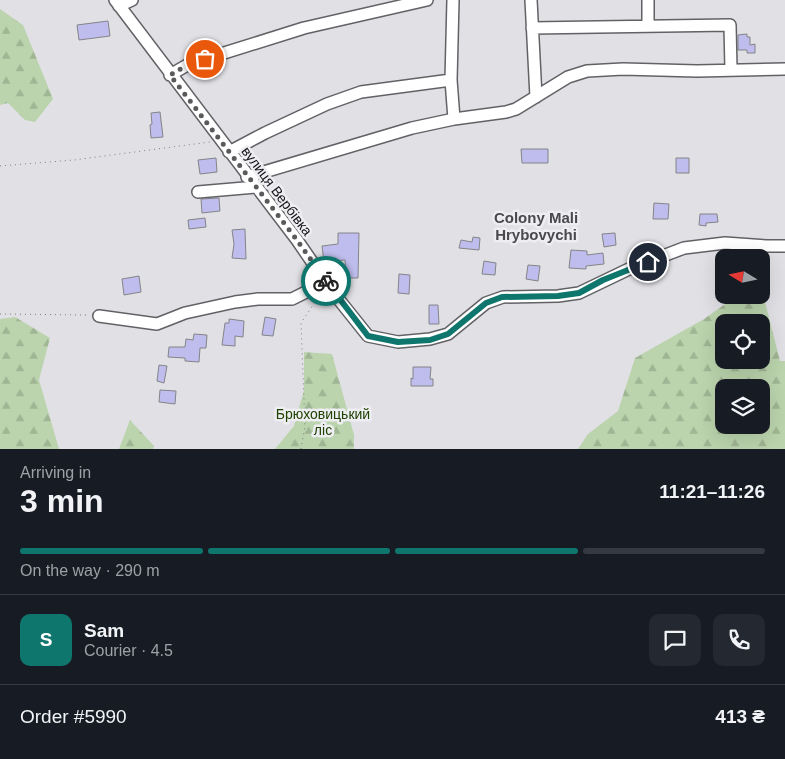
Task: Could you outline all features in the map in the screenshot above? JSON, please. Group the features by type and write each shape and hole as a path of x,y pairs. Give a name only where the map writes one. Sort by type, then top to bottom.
{"street":[{"path":"117,3 132,0"},
{"path":"170,75 189,64 304,28 427,0"},
{"path":"453,0 452,80 454,119"},
{"path":"531,0 536,97"},
{"path":"648,0 648,26"},
{"name":"вулиця Вербівка","path":"117,3 247,177 297,240 332,291 368,336 398,342 430,340 448,334 486,303 502,297 558,296 579,293 629,269 684,248 725,243 785,246"},
{"path":"532,28 730,25 731,70"},
{"path":"247,177 412,128 516,109 568,77 587,71 623,69 785,69"},
{"path":"229,152 327,104 361,92 452,80"},
{"path":"198,192 256,187"},
{"path":"99,316 157,324 185,313 235,302 258,299 292,299 312,289 318,270"}],"path":[{"path":"0,166 74,160 220,141"},
{"path":"301,449 305,426 302,323 317,299"},
{"path":"0,314 99,316"}],"green space":[{"path":"0,9 23,25 53,99 35,122 25,120 8,103 0,105"},
{"path":"725,304 766,304 768,314 715,314 715,369 770,369 770,322 780,361 785,361 785,449 578,449 588,434 618,411 635,358 704,319"},
{"path":"15,317 50,338 39,380 59,449 0,449 0,319"},
{"name":"Брюховицький ліс","path":"304,352 332,354 354,435 354,449 275,449 294,426 304,390"},
{"path":"130,420 154,446 153,449 119,449"}],"building":[{"path":"108,21 110,36 79,40 77,25"},
{"path":"747,34 747,37 750,37 750,45 755,44 755,53 747,53 747,50 738,50 738,35"},
{"path":"160,112 163,137 151,138 151,113"},
{"path":"521,149 548,149 548,163 522,163"},
{"path":"216,158 217,172 200,174 198,160"},
{"path":"676,158 689,158 689,173 676,173"},
{"path":"219,198 220,211 202,213 201,199"},
{"path":"654,203 669,204 668,219 653,219"},
{"path":"700,214 717,214 718,222 706,223 706,226 699,225"},
{"path":"205,218 206,227 189,229 188,220"},
{"path":"245,229 246,259 232,258 234,244 232,230"},
{"path":"338,233 359,233 358,278 346,278 345,260 324,262 322,246 338,244"},
{"path":"615,233 616,245 604,247 602,234"},
{"path":"473,237 480,238 479,250 459,248 461,240 472,242"},
{"path":"571,250 587,251 587,255 603,253 604,264 586,266 586,269 569,268"},
{"path":"484,261 496,263 495,275 482,274"},
{"path":"528,265 540,266 538,281 526,279"},
{"path":"399,274 410,275 409,294 398,293"},
{"path":"139,276 141,292 124,295 122,279"},
{"path":"429,305 438,305 439,324 429,324"},
{"path":"265,317 276,319 273,336 262,335"},
{"path":"229,319 244,321 243,337 235,336 235,346 222,345 225,323 229,323"},
{"path":"194,334 207,335 206,348 200,348 199,362 185,361 185,358 168,357 169,347 185,347 186,339 193,340"},
{"path":"159,365 167,366 164,383 157,381"},
{"path":"413,367 431,367 430,379 433,379 433,386 411,386"},
{"path":"160,390 176,391 175,404 159,402"}],"way so far":[{"path":"205,59 189,64 170,75 297,240 326,281"}],"district":[{"name":"Colony Mali Hrybovychi","path":"536,226"}],"route":[{"path":"326,281 368,336 398,342 420,341 448,334 486,303 502,297 558,296 579,293 603,280 648,262"}]}
